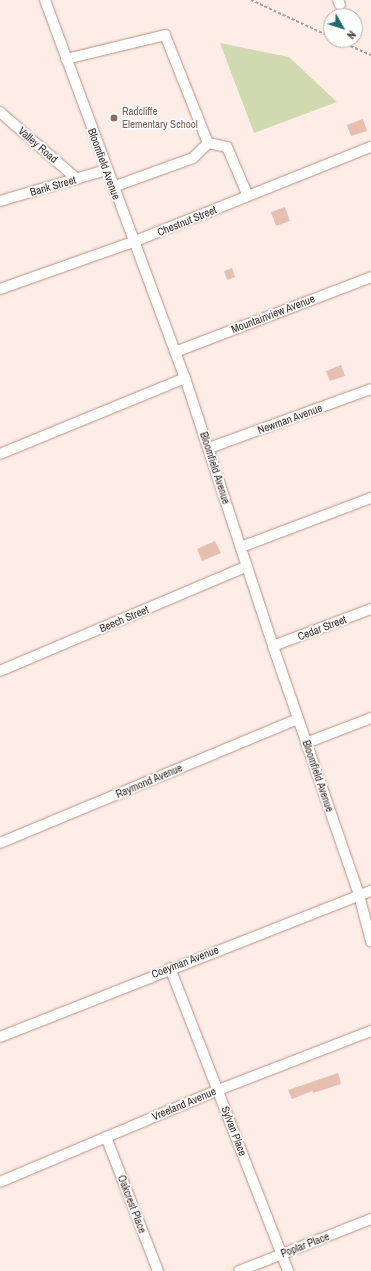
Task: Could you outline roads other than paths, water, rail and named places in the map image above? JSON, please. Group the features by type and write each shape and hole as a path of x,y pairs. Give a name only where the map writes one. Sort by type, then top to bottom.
{"street":[{"name":"Bloomfield Avenue","path":"45,0 106,170 185,378 273,646 359,895 371,941"},
{"path":"66,59 165,34 208,143"},
{"name":"Valley Road","path":"0,112 77,179"},
{"path":"113,187 196,156 208,143"},
{"path":"208,143 227,147 248,196"},
{"name":"Chestnut Street","path":"0,289 134,242 371,147"},
{"name":"Bank Street","path":"0,202 106,170"},
{"name":"Mountainview Avenue","path":"175,352 371,277"},
{"path":"0,454 185,378"},
{"name":"Newman Avenue","path":"209,448 371,389"},
{"path":"241,547 371,498"},
{"name":"Beech Street","path":"0,671 247,566"},
{"name":"Cedar Street","path":"273,646 371,609"},
{"path":"306,743 371,718"},
{"name":"Raymond Avenue","path":"0,842 298,719"},
{"name":"Coeyman Avenue","path":"0,1037 170,968 371,891"},
{"name":"Sylvan Place","path":"170,968 288,1271"},
{"name":"Vreeland Avenue","path":"0,1182 218,1090 371,1031"},
{"name":"Oakcrest Place","path":"106,1137 158,1271"},
{"name":"Poplar Place","path":"240,1271 371,1219"}],"place":[{"name":"Radcliffe Elementary School","path":"114,118"}]}
